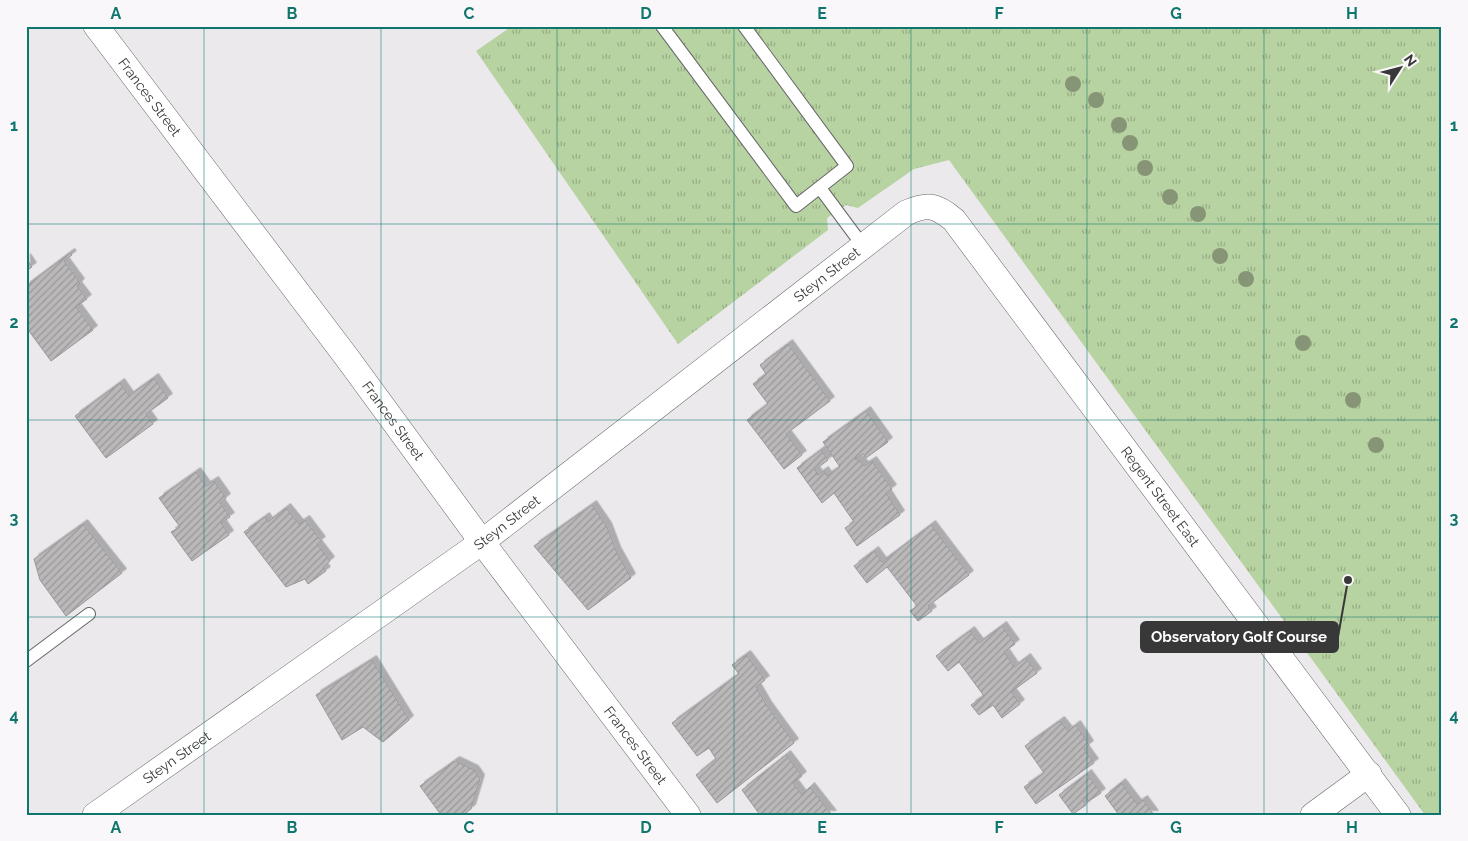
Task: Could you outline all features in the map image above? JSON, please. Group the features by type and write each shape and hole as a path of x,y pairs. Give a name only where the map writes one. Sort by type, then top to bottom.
{"street":[{"name":"Frances Street","path":"96,26 348,359 482,542 688,815"},
{"name":"Regent Street East","path":"906,213 917,208 933,207 942,210 954,220 1398,815"},
{"name":"Steyn Street","path":"95,815 482,542 906,213"},
{"path":"1313,815 1369,774"}],"lane":[{"path":"662,26 796,206 847,166 744,26"},
{"path":"820,188 863,246"},
{"path":"26,661 89,614"}],"green space":[{"path":"512,26 1442,26 1442,815 1425,815 949,160 914,169 858,208 846,205 827,218 828,230 678,344 476,51"}],"building":[{"path":"70,253 72,255 64,261 80,283 77,286 87,299 76,307 93,330 51,361 26,327 26,286"},
{"path":"26,258 32,267 26,271"},
{"path":"788,344 830,401 786,434 802,455 784,469 747,420 768,404 753,384 766,374 760,365"},
{"path":"154,378 168,398 146,414 153,424 106,458 75,416 120,383 129,396"},
{"path":"866,411 888,442 866,458 863,454 855,459 864,466 872,461 892,489 886,493 900,515 857,546 845,528 854,522 834,493 822,503 797,468 821,450 828,460 815,470 818,475 824,471 827,476 840,467 823,442"},
{"path":"196,472 206,486 214,481 226,498 220,503 230,517 221,523 229,535 192,561 171,532 180,527 159,498"},
{"path":"592,505 607,527 616,551 631,578 588,610 534,546"},
{"path":"286,508 299,524 305,520 321,541 317,544 330,561 323,567 326,571 308,584 305,579 286,587 244,532 265,517 268,522"},
{"path":"83,524 122,573 66,616 40,580 34,559"},
{"path":"931,525 969,575 928,606 932,611 918,621 910,611 917,606 887,567 867,583 854,566 874,551 882,562"},
{"path":"1002,626 1015,644 1004,652 1014,667 1026,658 1037,673 1011,692 1020,704 1002,718 993,705 979,715 971,705 984,696 959,662 948,671 936,656 970,631 979,643"},
{"path":"746,655 765,680 756,687 767,706 794,743 717,803 696,775 716,759 709,748 697,756 672,723 739,674 732,665"},
{"path":"372,660 409,720 383,742 363,727 342,740 316,695"},
{"path":"1060,721 1068,731 1076,725 1089,745 1084,749 1094,763 1036,804 1024,787 1044,773 1025,746"},
{"path":"786,755 802,776 793,783 802,795 810,787 832,815 760,815 742,790"},
{"path":"455,761 474,770 480,779 471,809 463,815 441,815 420,786"},
{"path":"1087,774 1101,793 1089,801 1086,797 1082,800 1086,805 1073,814 1059,795"},
{"path":"1121,783 1137,804 1143,800 1154,815 1119,815 1105,796"}],"place":[{"name":"Observatory Golf Course","path":"1348,580"}]}
